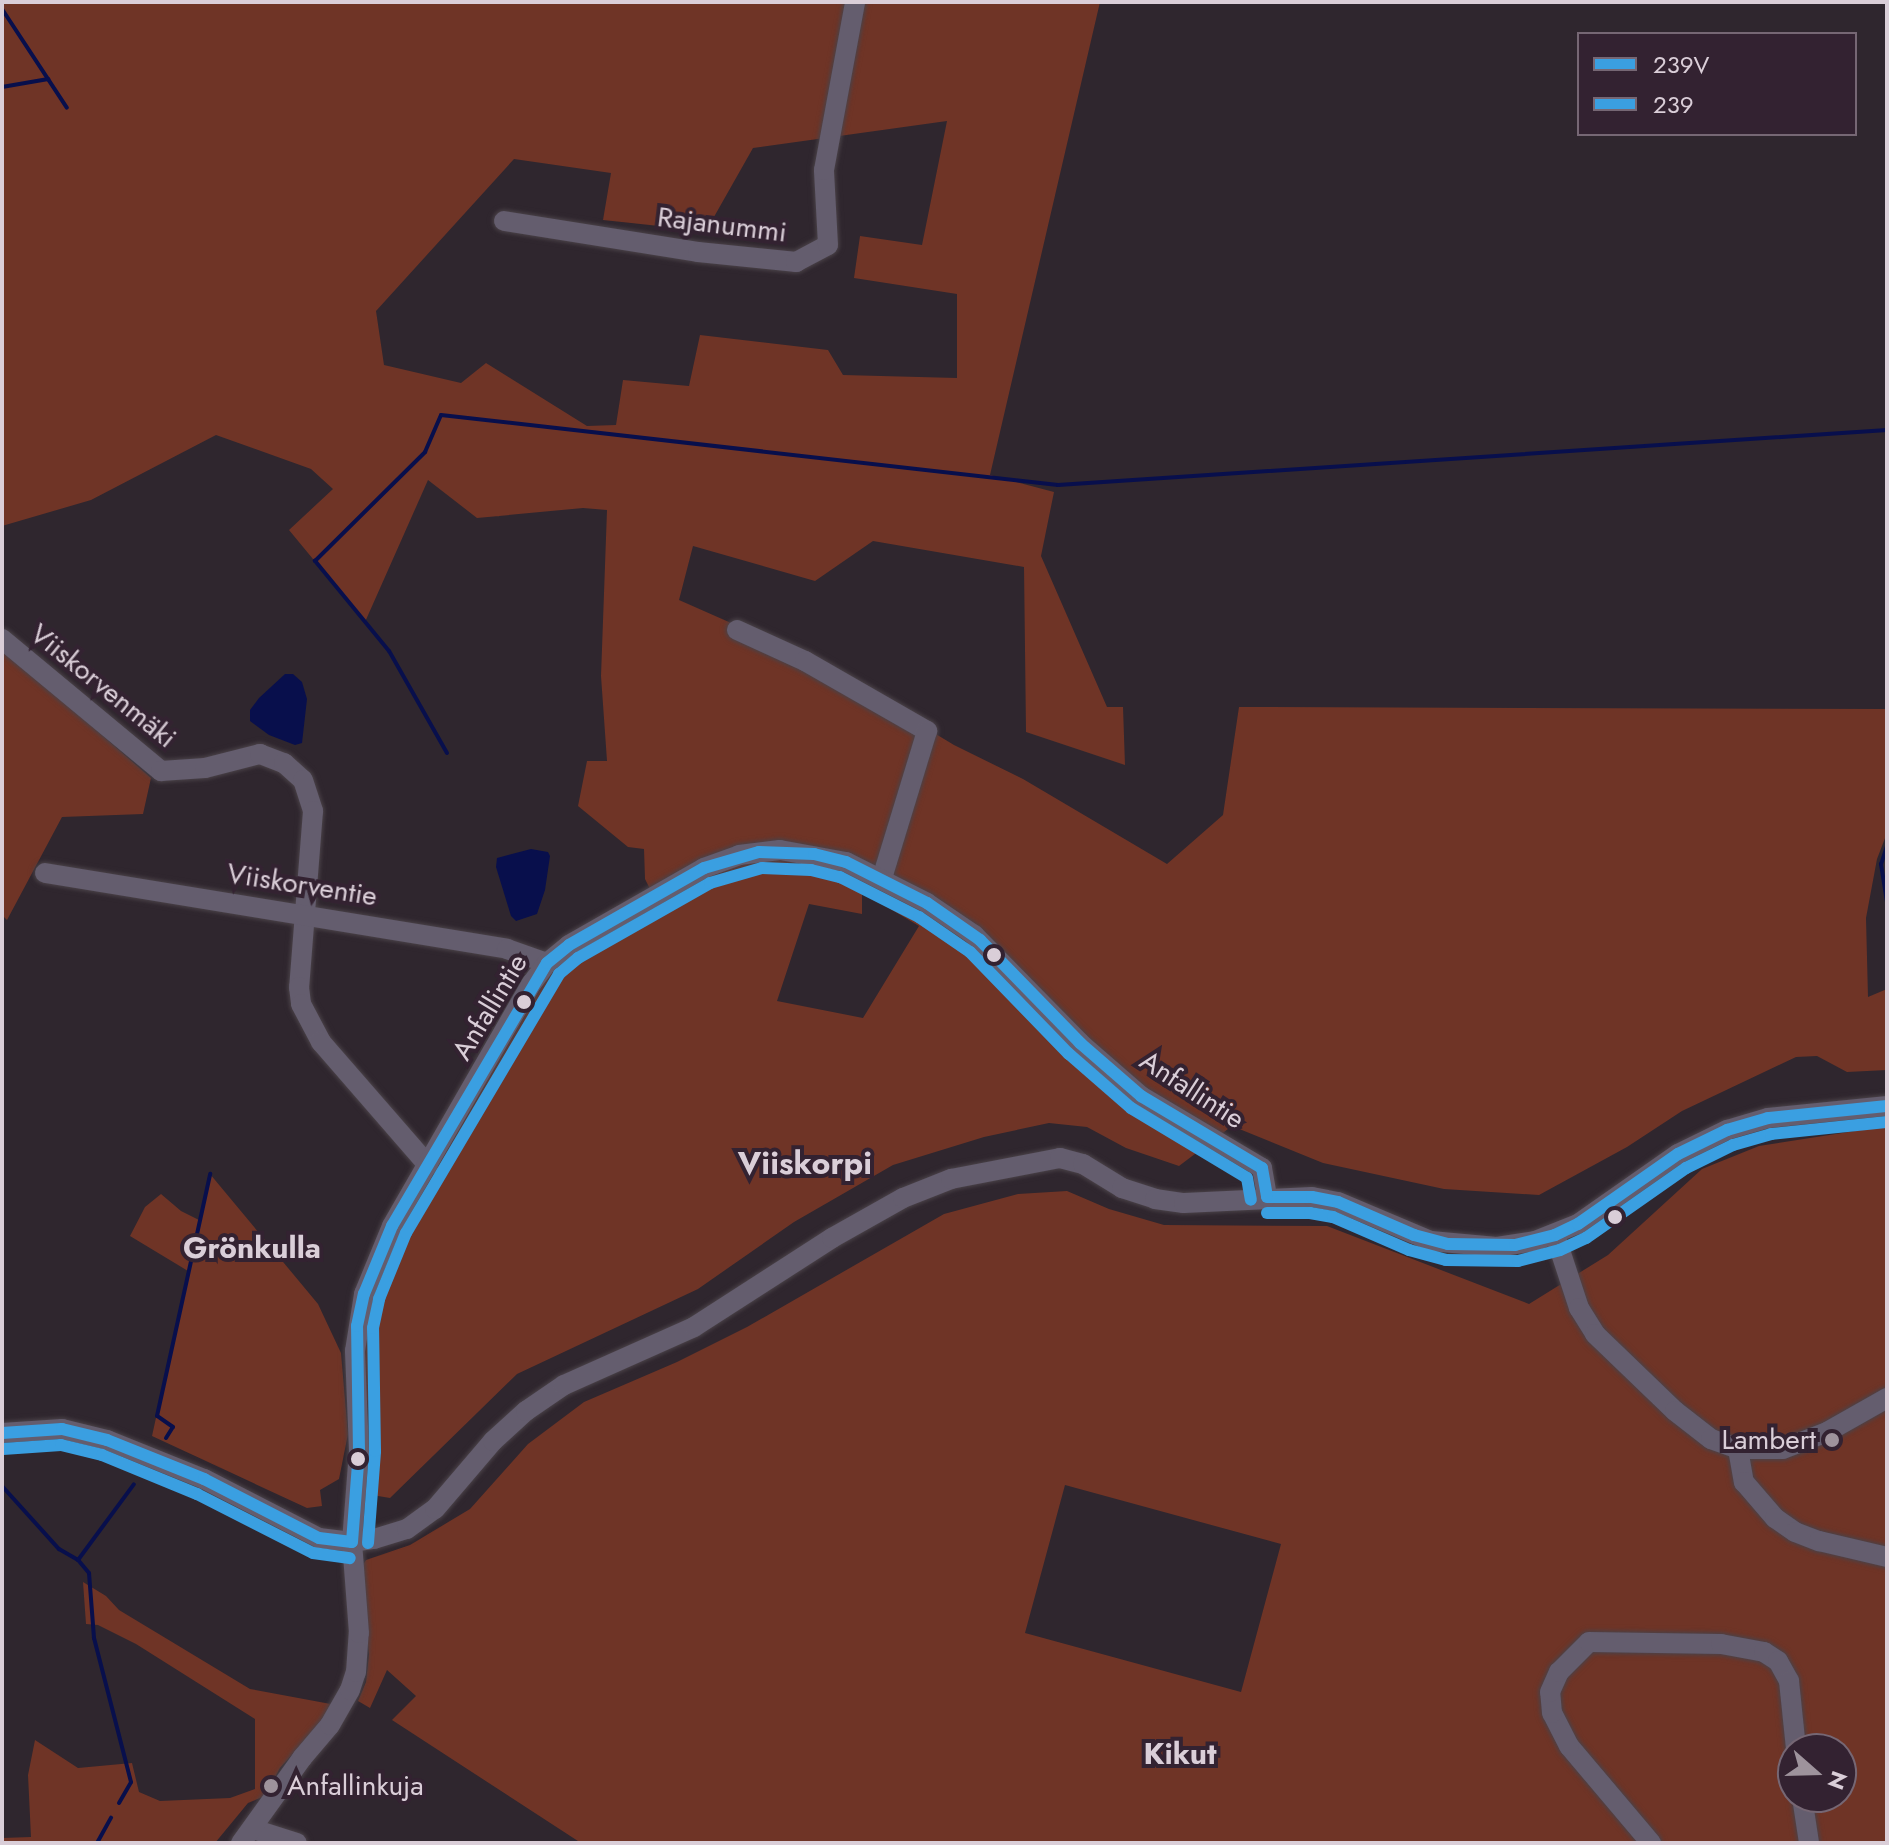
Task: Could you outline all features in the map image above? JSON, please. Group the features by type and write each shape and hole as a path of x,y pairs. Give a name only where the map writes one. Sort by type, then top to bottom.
{"street":[{"name":"Rajanummi","path":"504,221 698,252 796,262 828,245 824,170 855,2"},
{"path":"737,630 805,661 927,731 882,878"},
{"name":"Viiskorvenmäki","path":"2,639 161,771 205,768 260,754 271,756 294,770 303,780 313,811 299,987 308,1022 368,1101 428,1165"},
{"name":"Anfallintie","path":"247,1836 302,1758 330,1725 350,1690 359,1643 352,1542 359,1451 357,1326 379,1253 547,963 569,945 668,888 739,855 780,850 846,862 882,878 948,915 980,940 1080,1043 1141,1096 1255,1162 1266,1177 1267,1197"},
{"name":"Viiskorventie","path":"45,873 305,913 507,949 547,963"},
{"path":"2,1433 62,1429 107,1440 204,1479 319,1538 352,1542 407,1529 435,1509 493,1441 526,1411 564,1385 694,1327 832,1238 925,1188 951,1179 1060,1158 1083,1164 1122,1188 1155,1199 1184,1203 1312,1197 1338,1202 1414,1235 1464,1246 1515,1245 1555,1235 1599,1212 1678,1154 1727,1130 1768,1118 1887,1106"},
{"path":"1555,1235 1579,1308 1595,1334 1694,1427 1711,1439 1738,1449 1783,1449 1803,1442 1887,1398"},
{"path":"1738,1449 1744,1482 1775,1518 1819,1541 1887,1557"},
{"path":"1651,1843 1569,1746 1552,1713 1550,1692 1559,1672 1589,1642 1721,1644 1764,1652 1778,1661 1789,1681 1794,1733"},
{"path":"1804,1813 1809,1843"},
{"path":"247,1836 297,1843"}],"shaded area":[{"path":"2,2 1100,2 990,475 1054,492 1041,556 1107,707 1123,707 1125,765 1026,732 1024,567 873,541 815,581 693,546 679,600 808,657 954,745 1023,779 1167,864 1223,815 1239,707 1887,709 1887,833 1877,859 1866,918 1868,997 1887,989 1887,1070 1847,1072 1817,1056 1796,1057 1682,1111 1627,1147 1539,1195 1444,1189 1323,1163 1232,1126 1179,1166 1126,1148 1087,1127 1049,1123 984,1137 893,1165 794,1222 698,1289 517,1374 390,1498 366,1494 369,1411 362,1371 370,1310 402,1226 552,969 657,903 645,879 644,849 628,847 578,806 587,761 607,761 601,676 607,510 583,508 477,518 428,480 365,622 289,530 333,489 311,469 216,435 91,500 2,526","holes":["947,121 922,245 860,236 854,278 957,294 957,378 843,375 828,350 700,335 689,386 623,380 616,425 587,426 486,363 461,383 384,365 376,311 514,159 611,173 603,220 706,231 753,148","862,892 919,926 863,1018 777,1001 809,904 862,914"]},
{"path":"2,648 151,778 143,814 62,817 7,920 2,915"},
{"path":"285,674 293,674 302,682 307,699 302,743 295,745 269,735 250,721 250,710"},
{"path":"531,849 548,852 550,856 545,890 537,914 516,921 511,916 496,867 497,858"},
{"path":"1887,1126 1887,1843 581,1843 392,1720 416,1696 387,1670 370,1708 358,1701 366,1682 369,1654 359,1571 366,1560 410,1545 470,1509 528,1444 584,1402 677,1362 747,1327 944,1214 1018,1194 1067,1191 1109,1209 1164,1225 1327,1226 1529,1304 1608,1255 1702,1169 1759,1146","holes":["1065,1485 1281,1544 1241,1692 1025,1633"]},
{"path":"210,1174 318,1304 341,1353 348,1434 339,1479 320,1490 322,1506 307,1508 152,1436 188,1271 130,1236 145,1207 161,1194 181,1211 199,1220"},
{"path":"83,1582 106,1596 119,1610 250,1689 336,1705 280,1768 265,1796 248,1803 215,1843 2,1843 2,1838 31,1837 28,1775 35,1740 78,1768 132,1763 139,1792 160,1801 230,1798 255,1789 255,1719 136,1644 98,1625 86,1624"}],"waterway":[{"path":"2,9 67,108"},
{"path":"2,87 48,79"},
{"path":"447,753 389,651 315,561 425,452 441,415 1058,485 1887,430"},
{"path":"1887,846 1881,864 1887,902"},
{"path":"166,1438 173,1427 157,1416 210,1174"},
{"path":"119,1803 131,1782 94,1638 89,1573 78,1560 134,1484"},
{"path":"2,1486 59,1549 78,1560"},
{"path":"97,1843 111,1818"}],"transit line":[{"name":"239V","path":"352,1542 359,1451 357,1326 364,1294 392,1226 547,963 569,945 704,868 759,852 814,854 846,862 927,903 980,940 1080,1043 1141,1096 1262,1168 1267,1197"},
{"name":"239","path":"368,1543 375,1451 373,1328 379,1299 406,1233 559,974 578,958 710,883 762,868 811,870 840,877 919,917 970,952 1069,1054 1131,1108 1247,1178 1251,1200"},
{"name":"239V","path":"1267,1197 1312,1197 1338,1202 1414,1235 1448,1244 1515,1245 1555,1235 1578,1224 1678,1154 1727,1130 1768,1118 1887,1106"},
{"name":"239","path":"1267,1213 1310,1213 1333,1217 1409,1250 1446,1260 1518,1261 1560,1250 1586,1238 1686,1168 1733,1145 1771,1134 1887,1122"},
{"name":"239V","path":"2,1433 62,1429 107,1440 204,1479 319,1538 352,1542"},
{"name":"239","path":"3,1449 61,1445 102,1455 197,1494 313,1553 350,1558"}],"place":[{"name":"Lambert","path":"1832,1440"},
{"name":"Anfallinkuja","path":"271,1786"}],"district":[{"name":"Viiskorpi","path":"805,1163"},
{"name":"Grönkulla","path":"252,1248"},
{"name":"Kikut","path":"1180,1754"}]}
